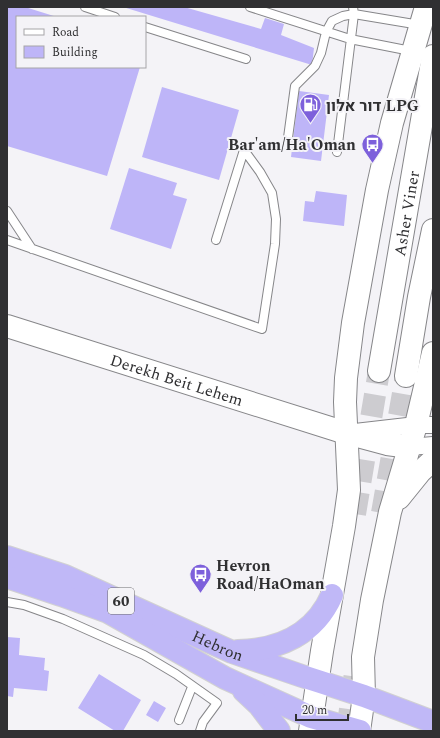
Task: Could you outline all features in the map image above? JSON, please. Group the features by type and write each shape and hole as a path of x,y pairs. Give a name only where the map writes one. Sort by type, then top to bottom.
{"highway":[{"name":"Hebron","path":"7,557 65,576 232,652 364,696 433,722"},
{"name":"Hebron","path":"7,577 61,594 108,612 225,678 311,724 359,731"},
{"path":"232,652 256,651 269,648 294,636 308,628 323,613 332,595"},
{"path":"225,678 244,691 259,705 279,731"}],"main road":[{"path":"311,724 349,490 349,462 346,433 346,378 353,323 377,190 392,123 426,54 426,20"},
{"name":"Asher Viner","path":"380,371 426,54"},
{"name":"Asher Viner","path":"406,376 419,297 433,230"},
{"name":"Derekh Beit Lehem","path":"7,326 346,433 387,444 410,447"},
{"path":"359,731 364,696 363,656 372,600 390,512 410,447 425,425 433,353"},
{"path":"390,512 409,484 433,460"}],"street":[{"name":"Derekh Beit Lehem","path":"346,433 425,425"},
{"name":"Derekh Beit Lehem","path":"410,447 433,445"}],"lane":[{"path":"85,7 112,16"},
{"path":"250,7 350,39 426,54"},
{"path":"337,152 353,11"},
{"path":"287,145 295,86 315,66 321,53 326,32 332,21 353,11 426,20"},
{"path":"146,27 246,60"},
{"path":"7,240 262,329 275,244 276,219 272,193 260,172 244,150 216,240"},
{"path":"7,211 32,249"},
{"path":"7,602 24,605 63,619 144,655 176,674 192,687 217,703 203,722 200,731"},
{"path":"179,720 192,687"}],"building":[{"path":"7,7 25,7 54,16 16,16 16,68 140,68 107,176 7,146"},
{"path":"123,7 184,7 261,29 265,18 284,24 281,35 314,48 312,65"},
{"path":"162,87 239,110 219,180 142,157"},
{"path":"299,91 329,95 321,161 291,157"},
{"path":"129,168 177,183 173,195 187,199 171,249 110,229"},
{"path":"316,191 347,195 344,226 303,221 305,201 314,202"},
{"path":"7,637 20,638 19,655 45,658 44,670 49,671 47,691 14,688 13,697 7,696"},
{"path":"99,674 141,700 123,731 115,731 78,708"},
{"path":"154,701 166,708 158,722 146,715"}],"tunnel":[{"path":"355,514 379,371"},
{"path":"382,513 406,376"},
{"path":"347,731 355,673"}],"place":[{"name":"דור אלון LPG","path":"311,124"},
{"name":"Bar'am/Ha'Oman","path":"372,164"},
{"name":"Hevron Road/HaOman","path":"200,594"}]}
